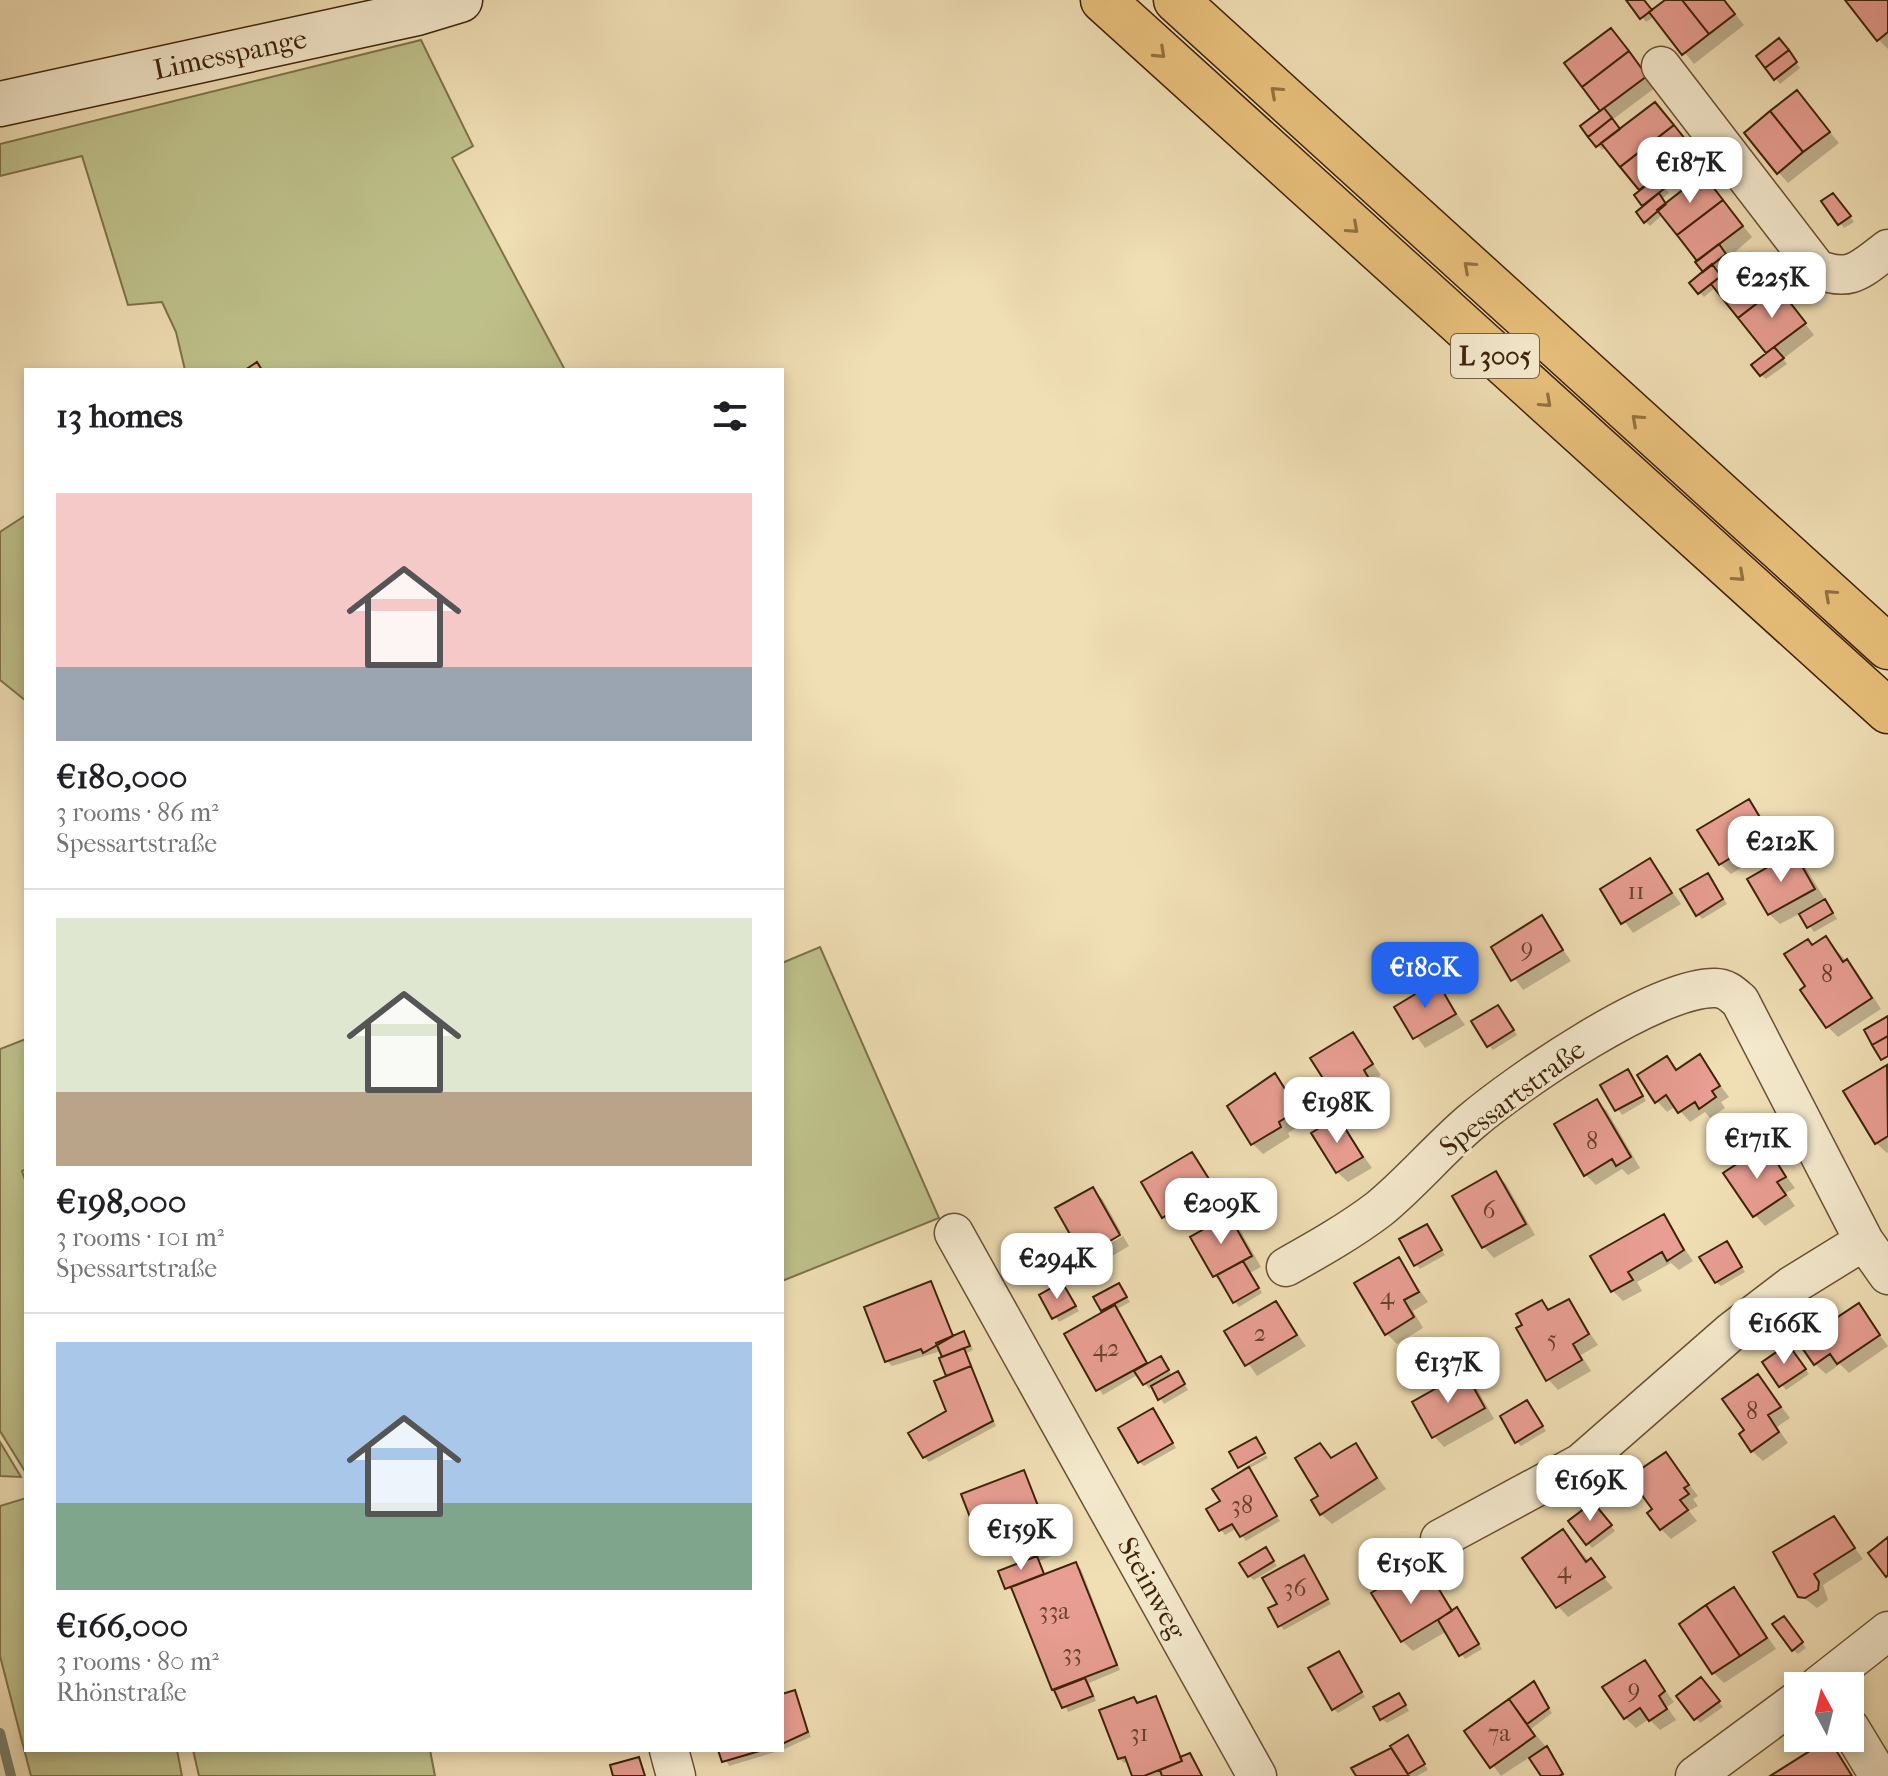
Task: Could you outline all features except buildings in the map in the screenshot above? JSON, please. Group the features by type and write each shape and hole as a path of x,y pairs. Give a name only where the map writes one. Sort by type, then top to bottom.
{"highway":[{"name":"L 3005","path":"1103,0 1888,711"},
{"name":"L 3005","path":"1176,0 1888,647"}],"main road":[{"name":"Limesspange","path":"0,104 417,13 460,0"}],"street":[{"path":"1661,66 1817,269 1837,277 1853,274 1888,249"},
{"name":"Spessartstraße","path":"1286,1267 1380,1208 1472,1121 1537,1073 1605,1029 1686,991 1716,988 1727,990 1740,1001 1864,1241"},
{"name":"Steinweg","path":"954,1233 1257,1776"},
{"path":"1440,1539 1581,1463 1732,1331 1791,1286 1864,1241 1888,1275"},
{"path":"1837,1672 1888,1631"},
{"path":"1695,1776 1784,1712"},
{"path":"1864,1751 1879,1776"},
{"path":"670,1752 676,1776"}],"green space":[{"path":"421,40 473,146 452,158 564,368 185,368 176,332 162,302 128,305 82,156 0,176 0,144"},
{"path":"24,516 24,699 0,680 0,532"},
{"path":"820,947 939,1218 784,1280 784,962"},
{"path":"24,1040 24,1470 0,1431 0,1049"},
{"path":"0,1442 21,1477 0,1476"},
{"path":"24,1499 24,1749 0,1656 0,1506"},
{"path":"25,1752 177,1752 182,1776 31,1776"},
{"path":"193,1752 430,1752 435,1776 199,1776"}],"waterway":[{"path":"0,1733 11,1776"}]}
